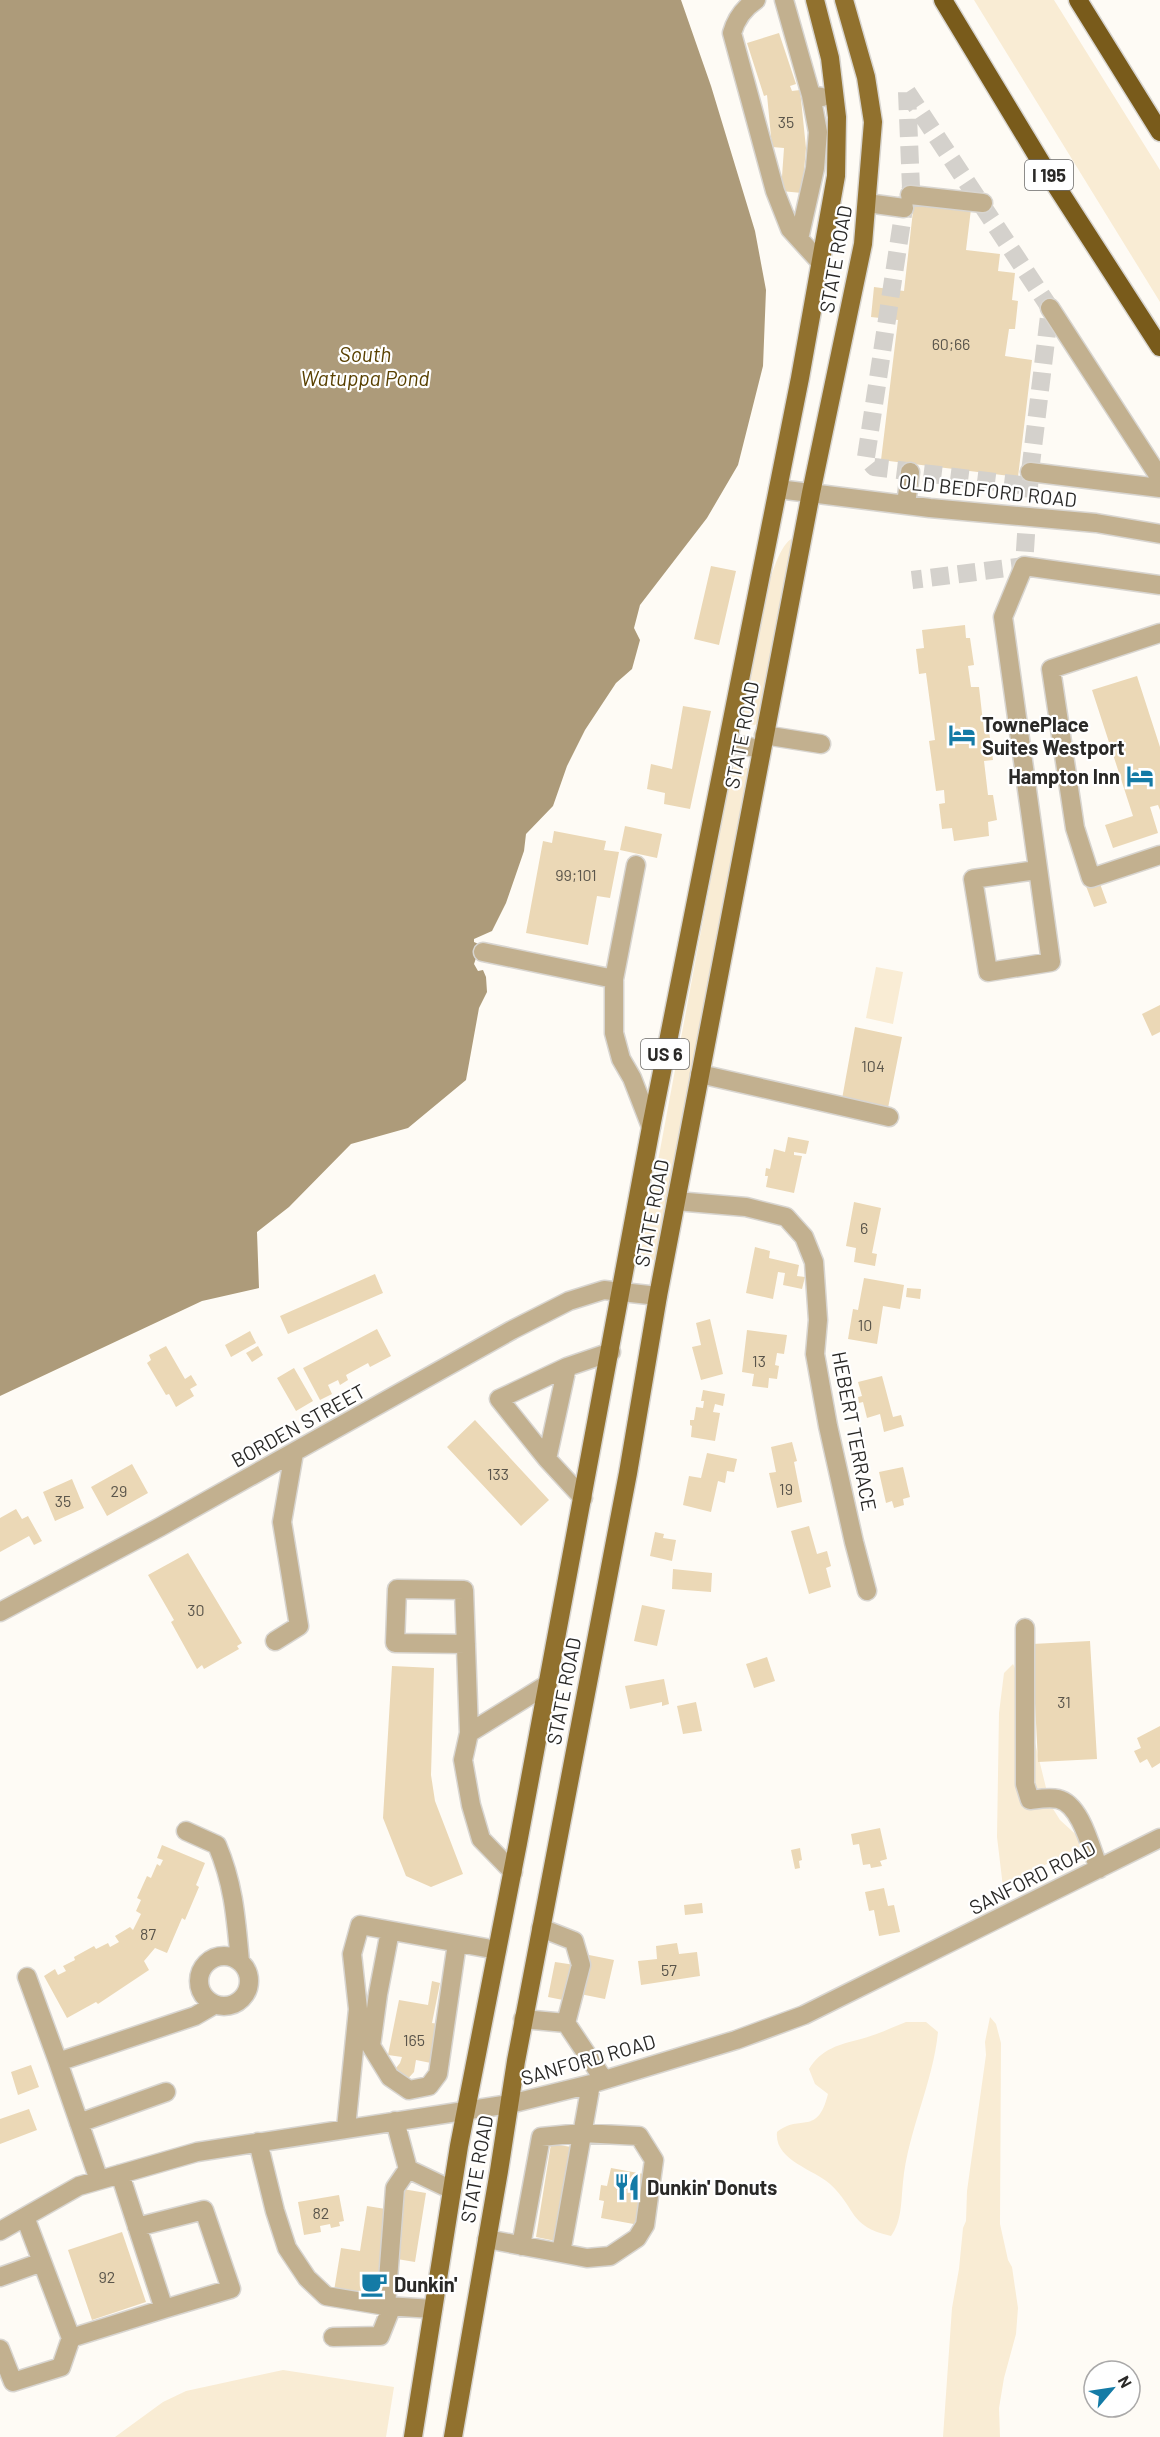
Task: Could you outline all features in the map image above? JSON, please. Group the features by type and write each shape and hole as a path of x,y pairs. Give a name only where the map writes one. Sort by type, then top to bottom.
{"highway":[{"name":"I 195","path":"943,0 1042,164 1160,347"},
{"path":"1078,0 1160,132"}],"main road":[{"name":"STATE ROAD","path":"413,2437 466,2109 611,1352 651,1127 778,489 836,176 837,117 830,58 814,0"},
{"name":"STATE ROAD","path":"453,2437 523,2019 628,1473 658,1296 810,493 863,244 873,122 866,77 844,0"}],"street":[{"path":"756,0 749,4 735,21 732,33 775,191 790,228 821,263"},
{"path":"784,0 811,95 818,132 815,168 799,239"},
{"path":"811,95 834,99"},
{"path":"867,203 907,201 983,203"},
{"path":"1050,308 1160,478"},
{"path":"906,505 910,472"},
{"path":"1030,472 1160,488"},
{"name":"OLD BEDFORD ROAD","path":"778,489 906,505 1096,523 1160,534"},
{"path":"1037,870 973,879 988,972 1051,962 1004,617 1024,566 1160,585"},
{"path":"1160,633 1051,669 1075,828 1090,878 1160,855"},
{"path":"728,744 763,742 821,744"},
{"path":"636,865 614,979 614,1033 621,1059 632,1078 651,1127"},
{"path":"483,952 614,979"},
{"path":"700,1074 889,1117"},
{"name":"HEBERT TERRACE","path":"676,1200 746,1207 786,1217 804,1237 814,1263 818,1320 815,1354 828,1426 867,1591"},
{"name":"BORDEN STREET","path":"0,1612 568,1301 604,1290 658,1296"},
{"path":"583,1498 547,1459 499,1399 567,1367 611,1352"},
{"path":"547,1459 567,1367"},
{"path":"275,1641 299,1626 282,1522 294,1453"},
{"path":"466,1644 395,1644 397,1589 464,1590 470,1733 464,1760 471,1805 481,1839 513,1872"},
{"path":"1024,1628 1025,1784 1030,1800 1058,1799 1072,1806 1081,1821 1099,1869"},
{"path":"470,1733 548,1684"},
{"path":"186,1831 217,1845 227,1868 233,1890 240,1962"},
{"name":"SANFORD ROAD","path":"0,2231 80,2186 197,2152 510,2104 597,2082 736,2040 804,2015 1160,1838"},
{"path":"346,2128 357,2009 352,1954 360,1925 498,1950"},
{"path":"540,1928 574,1941 581,1965 566,2023 597,2082 582,2133 561,2253"},
{"path":"390,1931 371,2046 390,2077 409,2090 429,2086 438,2074 457,1943"},
{"path":"227,1955 240,1962 248,1973 249,1988 241,2001 228,2007 214,2005 202,1996 198,1982 202,1968 213,1958 227,1955"},
{"path":"27,1977 99,2180"},
{"path":"58,2062 195,2016 214,2005"},
{"path":"523,2019 566,2023"},
{"path":"79,2123 166,2092"},
{"path":"395,2121 408,2169 452,2190"},
{"path":"487,2239 521,2246 587,2258 610,2256 637,2238 645,2225 654,2160 639,2136 582,2133 541,2137 521,2246"},
{"path":"258,2142 275,2211 287,2248 308,2278 326,2296 389,2306 433,2309"},
{"path":"333,2337 380,2336 389,2306 395,2188 408,2169"},
{"path":"120,2174 164,2309"},
{"path":"71,2338 231,2289 204,2210 137,2227"},
{"path":"0,2349 13,2382 61,2367 71,2338 25,2217"},
{"path":"0,2277 42,2262"}],"shaded area":[{"path":"974,0 1054,0 1160,170 1160,302"},
{"path":"793,538 759,721 755,725 745,723 741,720 753,651 767,592 774,567 783,548"},
{"path":"736,765 750,769 656,1260 642,1259 640,1257 731,771"},
{"path":"876,967 903,972 893,1024 866,1018"},
{"path":"1013,1664 1026,1691 1035,1743 1050,1804 1060,1820 1083,1841 1081,1846 1003,1887 997,1837 999,1713 1004,1673"},
{"path":"990,2017 996,2024 1001,2043 1000,2224 1008,2260 1012,2267 1018,2308 1016,2334 1004,2378 999,2408 1000,2437 943,2437 952,2308 963,2228 966,2221 967,2191"},
{"path":"906,2022 926,2022 938,2032 931,2070 910,2144 899,2217 891,2236 877,2232 860,2222 830,2184 788,2157 778,2142 777,2132 794,2124 813,2120 824,2107 828,2094 815,2084 809,2069 819,2057 838,2045 872,2036"},
{"path":"283,2370 394,2387 386,2437 115,2437 163,2402 186,2391"}],"water":[{"name":"South Watuppa Pond","path":"0,0 681,0 711,86 755,231 766,290 763,366 738,465 707,518 640,605 634,628 640,640 632,669 616,683 585,730 567,766 553,806 526,834 524,851 506,903 492,931 474,939 474,942 483,946 479,959 476,958 474,964 478,971 483,970 487,992 479,1008 466,1080 408,1128 351,1144 289,1207 257,1232 259,1288 202,1301 0,1396"}],"building":[{"path":"779,33 796,84 790,86 792,91 800,90 806,148 802,193 781,191 784,148 772,147 767,95 764,96 747,43"},
{"path":"914,202 971,209 966,250 1000,254 998,271 1015,273 1012,300 1018,301 1015,329 1009,329 1005,356 1032,360 1018,477 881,460 898,320 871,317 874,287 904,291"},
{"path":"711,566 736,571 719,645 694,639"},
{"name":"TownePlace Suites Westport","path":"965,625 966,638 970,638 974,665 968,666 971,687 979,687 984,731 989,731 993,760 984,761 988,795 993,795 997,820 988,822 989,836 954,841 952,828 942,829 939,804 945,803 944,790 936,791 929,741 935,740 926,673 919,674 916,649 924,648 922,630"},
{"name":"Hampton Inn","path":"1137,676 1160,747 1160,810 1158,805 1150,807 1158,833 1113,848 1105,825 1133,816 1092,690"},
{"path":"683,706 711,711 690,809 664,804 665,793 647,789 651,764 672,769"},
{"path":"625,826 662,834 657,858 620,850"},
{"path":"554,831 606,841 604,850 619,852 610,898 597,896 588,945 526,933 543,841 552,843"},
{"path":"1099,881 1107,903 1094,907 1086,886"},
{"path":"1160,1005 1160,1032 1152,1036 1142,1014"},
{"path":"855,1027 902,1037 888,1108 842,1099"},
{"path":"788,1137 809,1141 806,1154 794,1152 794,1155 802,1156 794,1193 766,1187 768,1176 765,1176 766,1168 770,1169 774,1149 785,1152"},
{"path":"854,1202 881,1208 872,1253 877,1254 875,1266 854,1262 856,1248 846,1246"},
{"path":"755,1247 770,1251 769,1258 799,1265 797,1276 805,1277 802,1289 783,1285 785,1273 778,1272 773,1299 746,1293"},
{"path":"375,1274 383,1293 288,1334 280,1316"},
{"path":"864,1278 904,1285 900,1309 883,1306 877,1344 848,1339 853,1309 858,1310"},
{"path":"907,1288 921,1289 920,1299 906,1297"},
{"path":"710,1319 723,1374 701,1380 692,1347 701,1345 696,1323"},
{"path":"377,1329 391,1356 370,1367 368,1363 346,1375 348,1380 340,1385 338,1380 328,1385 332,1394 320,1400 303,1368"},
{"path":"747,1330 787,1335 784,1354 777,1353 775,1365 779,1366 777,1379 769,1378 768,1388 752,1386 754,1374 742,1372"},
{"path":"250,1331 256,1343 231,1357 225,1345"},
{"path":"166,1346 185,1379 191,1375 197,1385 190,1389 194,1396 176,1407 147,1363 151,1360 149,1355"},
{"path":"258,1346 263,1355 252,1362 246,1353"},
{"path":"294,1368 313,1401 296,1411 277,1378"},
{"path":"882,1376 893,1417 901,1415 904,1426 884,1432 880,1414 867,1418 863,1402 859,1403 858,1397 862,1396 858,1382"},
{"path":"703,1390 725,1394 723,1406 715,1404 713,1412 720,1413 715,1441 691,1437 690,1420 694,1420 696,1407 703,1408 704,1401 701,1401"},
{"path":"475,1420 549,1500 521,1526 447,1447"},
{"path":"792,1442 797,1461 794,1462 802,1502 777,1508 769,1473 776,1472 771,1447"},
{"path":"707,1453 737,1459 734,1472 727,1471 725,1483 718,1481 711,1512 683,1505 689,1476 701,1478"},
{"path":"132,1464 148,1493 107,1516 91,1487"},
{"path":"903,1467 910,1497 903,1499 904,1505 894,1508 892,1501 886,1503 879,1472"},
{"path":"72,1479 84,1508 55,1521 43,1492"},
{"path":"16,1509 22,1519 28,1516 42,1541 34,1545 29,1536 0,1552 0,1518"},
{"path":"809,1526 817,1554 827,1551 831,1566 826,1568 831,1587 809,1594 791,1531"},
{"path":"655,1532 664,1534 663,1538 676,1540 672,1561 650,1556"},
{"path":"188,1553 242,1643 237,1646 239,1649 204,1669 202,1665 197,1669 171,1622 174,1620 148,1575"},
{"path":"673,1569 712,1573 711,1592 672,1589"},
{"path":"642,1605 665,1610 657,1646 634,1641"},
{"path":"1090,1641 1097,1759 1038,1762 1032,1644"},
{"path":"767,1657 775,1681 754,1688 746,1664"},
{"path":"392,1666 434,1668 431,1775 435,1801 463,1874 431,1887 406,1876 383,1818"},
{"path":"664,1679 669,1704 662,1706 662,1702 630,1709 625,1686"},
{"path":"696,1702 702,1731 683,1734 677,1706"},
{"path":"1160,1726 1160,1763 1152,1768 1147,1759 1140,1763 1134,1751 1141,1748 1137,1738"},
{"path":"880,1828 887,1859 880,1861 882,1866 871,1868 870,1864 863,1865 859,1844 853,1845 851,1834"},
{"path":"162,1845 205,1863 196,1885 199,1887 167,1953 155,1948 144,1961 149,1970 98,2004 96,2002 67,2018 44,1976 55,1969 58,1975 66,1971 63,1966 75,1960 74,1957 94,1946 96,1949 108,1943 110,1947 119,1942 115,1936 130,1927 133,1930 141,1914 136,1911 141,1900 137,1898 147,1876 151,1878 157,1864 160,1866 163,1860 157,1858"},
{"path":"800,1848 802,1860 799,1861 800,1868 795,1869 791,1850"},
{"path":"884,1888 888,1906 894,1905 900,1932 879,1936 874,1910 869,1911 865,1892"},
{"path":"702,1903 703,1913 685,1915 684,1905"},
{"path":"677,1943 679,1954 697,1952 700,1976 641,1985 638,1961 657,1959 656,1946"},
{"path":"589,1955 614,1960 605,1999 580,1994"},
{"path":"555,1962 575,1965 568,2001 548,1997"},
{"path":"432,1981 440,1983 432,2023 439,2024 431,2063 416,2060 414,2072 404,2083 391,2074 402,2057 388,2055 399,2000 428,2005"},
{"path":"31,2065 39,2087 18,2095 11,2072"},
{"path":"29,2109 37,2130 0,2144 0,2119"},
{"path":"551,2144 572,2147 556,2241 536,2237"},
{"path":"611,2168 649,2175 639,2225 601,2218 604,2201 599,2200 601,2185 607,2186"},
{"path":"403,2189 426,2193 415,2262 391,2258"},
{"path":"339,2195 344,2221 339,2222 340,2226 331,2228 330,2224 320,2226 321,2232 304,2235 298,2202"},
{"path":"367,2206 392,2210 379,2298 334,2291 341,2248 360,2251"},
{"path":"122,2232 146,2302 92,2320 68,2250"}],"tunnel":[{"path":"907,92 1050,308 1030,472 1024,566 912,580"},
{"path":"907,92 911,188 904,208 866,457 874,467 1029,486"}],"place":[{"name":"TownePlace Suites Westport","path":"962,735"},
{"name":"Hampton Inn","path":"1140,776"},
{"name":"Dunkin' Donuts","path":"627,2187"},
{"name":"Dunkin'","path":"374,2284"}]}
